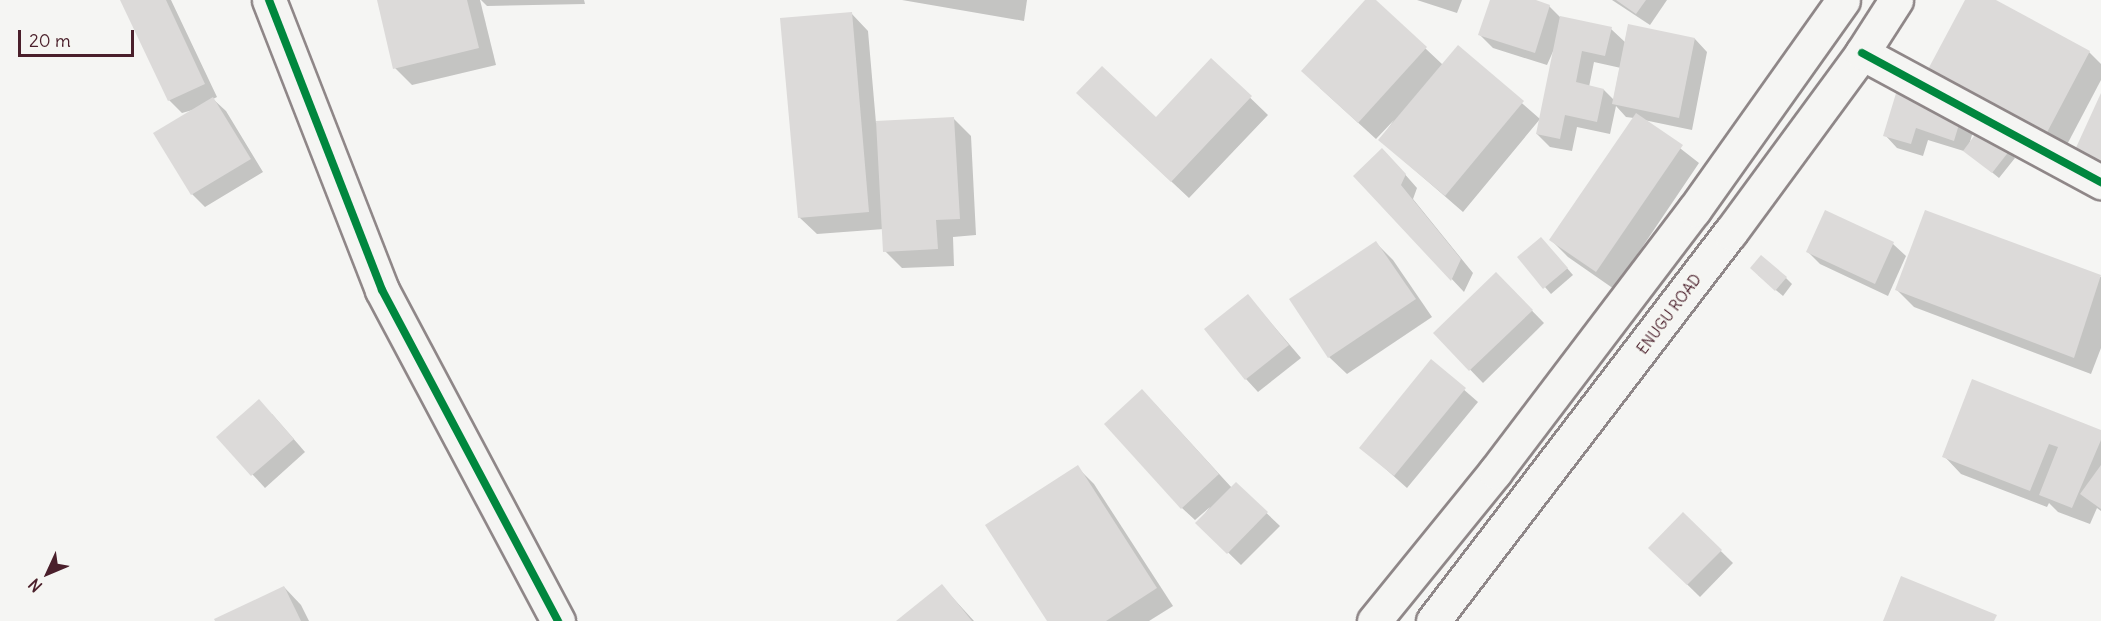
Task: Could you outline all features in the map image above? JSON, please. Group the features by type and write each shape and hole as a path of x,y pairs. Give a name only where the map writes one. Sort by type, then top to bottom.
{"main road":[{"path":"269,0 382,290 558,621"},
{"path":"1374,621 1495,472 1694,210 1843,0"},
{"name":"ENUGU ROAD","path":"1433,621 1695,280 1862,53 1896,0"},
{"path":"1862,53 2101,182"}],"building":[{"path":"120,0 166,0 205,84 168,101"},
{"path":"377,0 467,0 479,48 393,69"},
{"path":"1365,0 1376,0 1427,47 1358,123 1301,71"},
{"path":"1490,0 1536,0 1550,5 1535,53 1478,35"},
{"path":"1616,0 1646,0 1636,14"},
{"path":"1965,0 1996,0 2090,51 2043,140 1925,75"},
{"path":"852,12 869,212 798,218 780,18"},
{"path":"1560,16 1612,27 1605,56 1582,51 1576,82 1604,89 1597,122 1565,115 1560,139 1536,134"},
{"path":"1628,24 1695,38 1679,118 1612,104"},
{"path":"1458,45 1524,101 1445,196 1378,140"},
{"path":"1211,58 1252,96 1171,182 1076,93 1102,66 1156,117"},
{"path":"1897,90 1963,111 1954,141 1916,128 1911,144 1883,136"},
{"path":"2101,93 2101,165 2074,152"},
{"path":"213,97 251,159 191,195 153,133"},
{"path":"1636,113 1683,145 1596,272 1549,240"},
{"path":"954,117 960,219 936,220 938,249 883,252 876,121"},
{"path":"1980,128 2010,150 1992,173 1963,151"},
{"path":"1382,148 1406,174 1401,185 1461,259 1451,281 1353,176"},
{"path":"1825,210 1894,242 1875,284 1806,252"},
{"path":"1925,210 2101,275 2074,358 1895,290"},
{"path":"1541,237 1568,268 1543,289 1517,257"},
{"path":"1376,241 1416,299 1328,358 1289,299"},
{"path":"1761,255 1787,277 1775,291 1750,268"},
{"path":"1496,272 1533,310 1469,371 1433,333"},
{"path":"1248,294 1289,345 1245,380 1204,329"},
{"path":"1431,359 1466,388 1394,476 1359,448"},
{"path":"1972,379 2101,430 2101,440 2072,508 2039,495 2058,447 2049,444 2030,491 1942,457"},
{"path":"1142,389 1219,474 1181,509 1104,424"},
{"path":"259,399 294,439 251,476 216,437"},
{"path":"1078,465 1157,588 1106,621 1047,621 985,525"},
{"path":"2101,465 2101,509 2080,494"},
{"path":"1236,482 1268,512 1227,554 1195,523"},
{"path":"1683,512 1722,550 1687,585 1648,548"},
{"path":"1901,576 1997,615 1994,621 1883,621"},
{"path":"942,584 972,621 896,621"},
{"path":"284,586 301,621 215,621 214,619"}],"cycle path":[{"path":"269,0 382,290 558,621"},
{"path":"1862,53 2101,182"}]}
